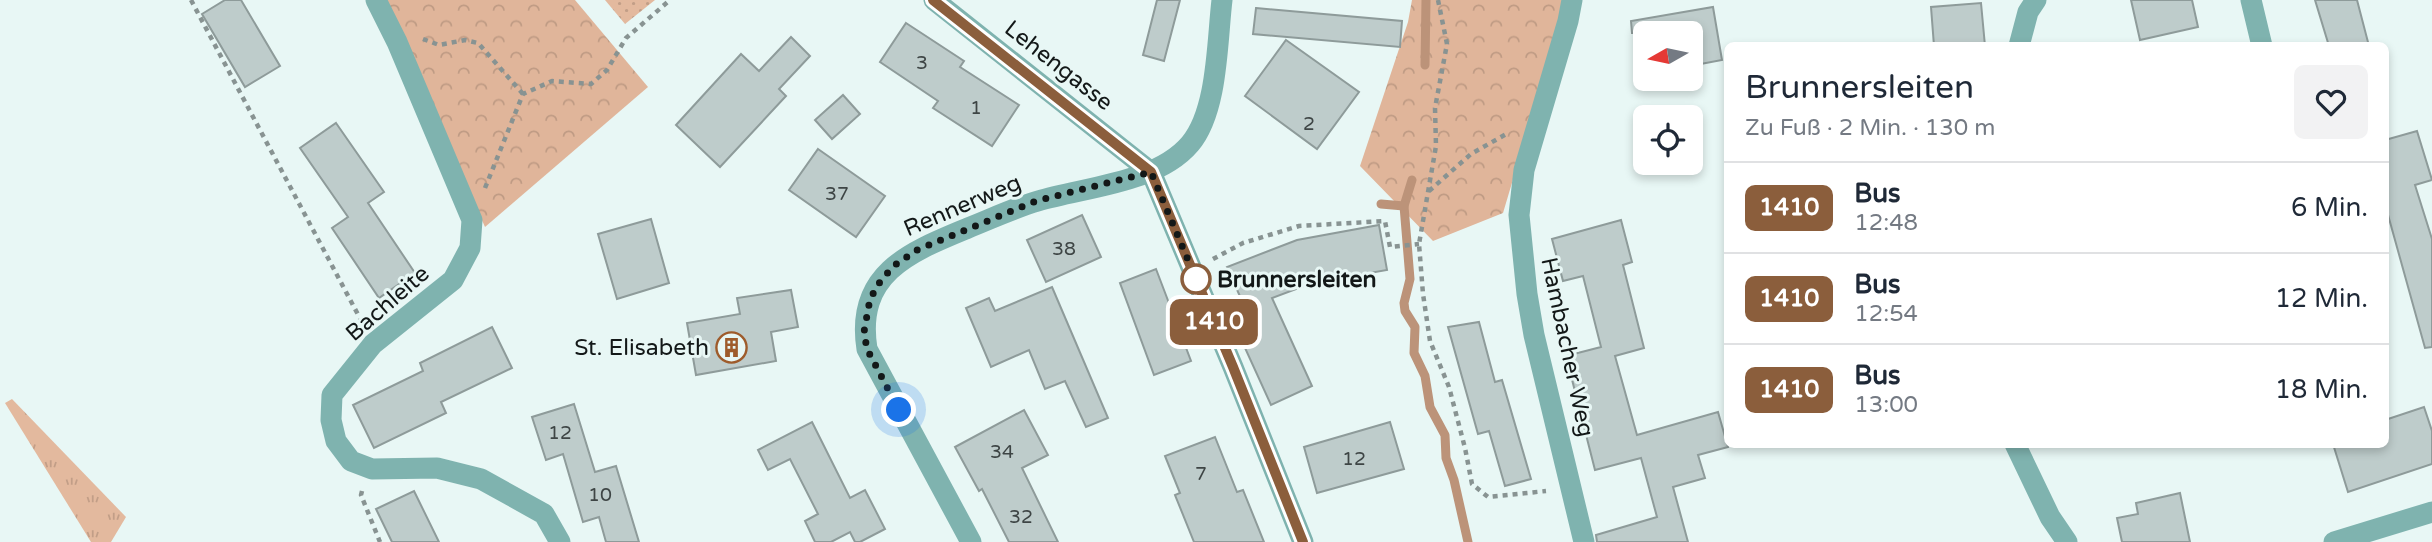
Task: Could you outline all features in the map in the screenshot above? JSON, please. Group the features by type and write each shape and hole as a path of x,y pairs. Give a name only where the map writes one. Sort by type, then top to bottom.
{"street":[{"name":"Bachleite","path":"362,465 351,461 337,441 331,420 332,396 373,344 453,280 470,248 472,220 397,42 376,0"},
{"name":"Lehengasse","path":"933,0 1151,172"},
{"path":"1222,0 1211,93 1200,130 1190,145 1151,172 1303,542"},
{"name":"Hambacher Weg","path":"1572,0 1524,170 1519,223 1534,335 1584,542"},
{"path":"2020,42 2028,12 2036,0"},
{"path":"2251,0 2261,42"},
{"name":"Rennerweg","path":"971,542 867,349 864,332 870,299 881,280 895,265 917,250 1036,201 1151,172"},
{"path":"2017,448 2050,517 2067,542"},
{"path":"362,465 372,469 437,468 481,479 544,513 560,542"},
{"path":"2334,542 2432,512"}],"path":[{"path":"191,0 373,344"},
{"path":"486,185 523,94 552,81 591,84 607,70 626,38 670,0"},
{"path":"1438,0 1447,44 1435,108 1436,146 1419,244 1430,341 1449,387 1472,484 1488,497 1571,487"},
{"path":"424,39 439,45 465,40 478,43 523,94"},
{"path":"1429,191 1471,154 1528,122 1537,120"},
{"path":"1192,269 1243,243 1298,226 1384,221 1390,247 1419,244"},
{"path":"362,465 361,495 380,542"}],"green space":[{"path":"384,0 575,0 648,87 485,227"},
{"path":"605,0 655,0 625,24"},
{"path":"1412,0 1564,0 1564,8 1503,213 1433,241 1360,166 1408,22"},
{"path":"12,399 126,517 111,542 91,542 5,403"}],"building":[{"path":"225,0 241,0 280,66 245,87 202,14"},
{"path":"1157,0 1180,0 1164,61 1143,55"},
{"path":"2131,0 2192,0 2198,27 2140,40"},
{"path":"2315,0 2357,0 2368,42 2328,42"},
{"path":"1981,3 1985,42 1934,42 1931,7"},
{"path":"1713,7 1722,60 1703,64 1703,21 1633,21 1632,33 1631,21"},
{"path":"1256,8 1402,21 1400,47 1253,34"},
{"path":"906,23 964,61 960,67 1019,105 992,146 933,108 938,101 880,62"},
{"path":"791,37 810,56 779,89 786,96 720,167 676,125 741,54 759,71"},
{"path":"1286,40 1359,92 1317,149 1245,96"},
{"path":"843,95 860,114 832,139 815,120"},
{"path":"336,123 384,192 368,203 415,273 379,298 332,228 348,217 300,148"},
{"path":"2417,131 2432,180 2415,185 2432,239 2432,347 2425,348 2389,218 2389,139"},
{"path":"818,149 885,196 856,237 789,190"},
{"path":"1082,215 1101,257 1046,282 1027,240"},
{"path":"651,219 669,283 617,299 598,234"},
{"path":"1621,220 1632,262 1623,265 1644,348 1615,356 1637,435 1718,412 1724,433 1724,448 1698,455 1705,478 1673,487 1688,542 1597,542 1596,535 1657,517 1641,458 1595,470 1566,356 1601,347 1583,276 1563,281 1552,239"},
{"path":"1379,225 1387,270 1312,283 1272,298 1312,386 1271,405 1235,326 1250,319 1227,267 1297,240"},
{"path":"1156,269 1191,361 1154,375 1120,283"},
{"path":"1052,287 1108,418 1086,427 1065,381 1045,389 1029,350 991,367 966,308 989,298 995,311"},
{"name":"St. Elisabeth","path":"791,290 798,327 771,332 776,361 696,375 687,323 740,314 737,298"},
{"path":"1479,322 1495,382 1502,380 1531,479 1505,486 1489,431 1478,434 1448,327"},
{"path":"492,327 512,368 441,402 446,413 374,448 353,405 423,371 420,363"},
{"path":"574,404 595,472 616,466 639,542 606,542 599,517 583,522 563,454 546,460 532,417"},
{"path":"2424,407 2432,431 2432,464 2348,492 2334,448 2389,448 2389,419"},
{"path":"1024,410 1048,455 1022,468 1058,542 1009,542 982,489 979,491 955,447"},
{"path":"812,422 850,498 865,490 885,529 860,542 855,542 850,532 831,542 815,542 805,521 818,514 790,459 768,470 758,450"},
{"path":"1390,422 1404,469 1317,493 1304,447"},
{"path":"1215,437 1237,492 1243,490 1264,542 1194,542 1175,495 1180,493 1165,456"},
{"path":"414,491 439,542 392,542 376,509"},
{"path":"2180,493 2190,542 2122,542 2117,518 2138,514 2136,503"}],"waterway":[{"path":"1425,65 1426,0"},
{"path":"1412,180 1404,206 1410,279 1404,303 1405,311 1415,327 1414,353 1425,376 1430,407 1445,435 1446,458 1454,480 1468,542"},
{"path":"1381,204 1404,206"}],"bus line":[{"name":"1410","path":"933,0 1151,172 1303,542"}],"place":[{"name":"Brunnersleiten","path":"1196,279"},
{"name":"St. Elisabeth","path":"732,347"}],"route":[{"path":"899,410 867,349 865,317 870,299 881,280 895,265 917,250 1036,201 1151,172 1196,279"}]}
